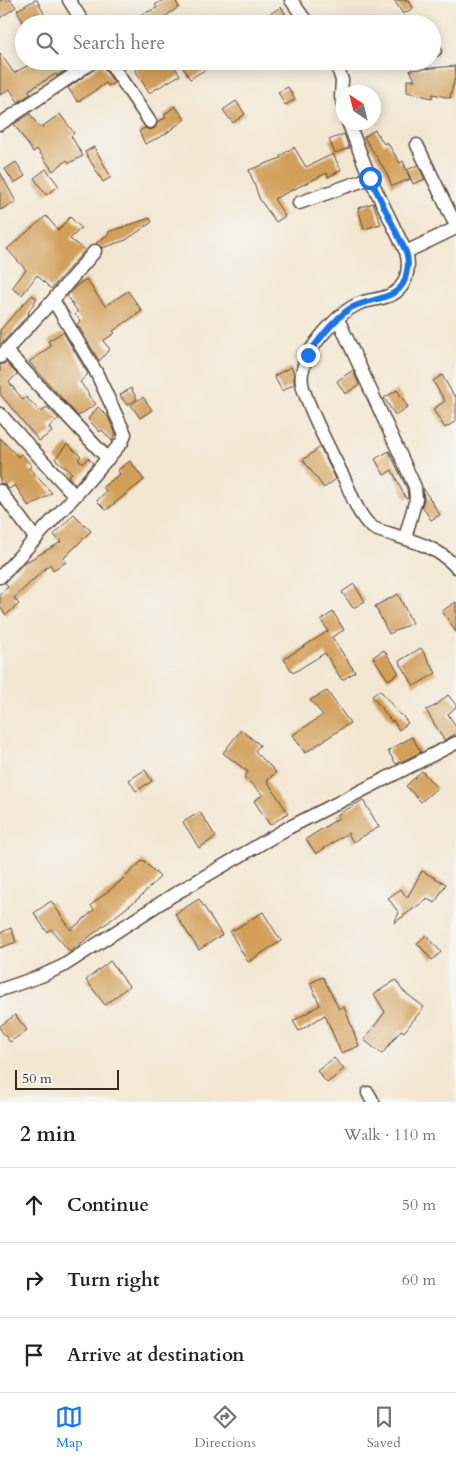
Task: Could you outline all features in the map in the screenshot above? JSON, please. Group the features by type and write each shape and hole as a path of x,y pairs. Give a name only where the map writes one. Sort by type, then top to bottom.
{"street":[{"path":"69,0 78,15"},
{"path":"292,0 302,15"},
{"path":"0,124 81,70"},
{"path":"119,70 150,122"},
{"path":"338,70 342,80 341,85"},
{"path":"351,130 370,178 406,252 408,266 406,280 402,286 389,296 358,304 338,319 308,355 301,375 303,386 326,442 365,520 378,530 428,545 456,567"},
{"path":"406,252 456,227 417,145"},
{"path":"299,203 370,178"},
{"path":"95,250 53,300 3,354 108,459"},
{"path":"1,572 36,539 75,496 122,442 125,434 87,355 53,300"},
{"path":"338,319 415,487 416,500 405,538"},
{"path":"0,414 75,496"},
{"path":"0,490 36,539"},
{"path":"0,990 63,966 173,896 288,828 456,743"}],"building":[{"path":"0,0 11,0 16,7 0,18"},
{"path":"37,0 44,15 20,15 17,10"},
{"path":"163,0 175,0 179,7 167,15 140,15 157,8 155,5"},
{"path":"394,0 408,0 413,8 403,14"},
{"path":"281,7 286,15 268,15"},
{"path":"0,53 14,73 20,70 66,70 29,90 31,94 18,102 10,89 0,95"},
{"path":"455,66 456,73 450,98 433,94 432,98 407,92 407,80 415,80 410,70 441,70 441,67"},
{"path":"93,70 105,70 114,83 108,86 106,83 78,102 68,88"},
{"path":"135,70 176,70 180,75 149,93"},
{"path":"184,70 204,70 190,79"},
{"path":"288,87 295,100 285,105 278,92"},
{"path":"236,101 245,114 233,123 223,110"},
{"path":"175,106 185,119 164,135 145,144 139,131 145,128 150,130 155,128 158,121 166,118 164,115"},
{"path":"30,114 40,128 60,114 74,133 71,136 83,156 69,163 67,160 53,171 37,149 33,152 14,124"},
{"path":"375,130 384,144 387,142 400,163 403,161 410,179 392,186 386,172 364,137"},
{"path":"344,134 349,148 335,153 329,140"},
{"path":"94,147 111,177 103,182 85,152"},
{"path":"294,147 306,167 333,154 341,170 328,177 327,173 274,199 285,216 276,222 260,200 249,170 281,158 280,156"},
{"path":"16,162 25,176 14,183 5,169"},
{"path":"418,165 425,179 413,184 407,170"},
{"path":"46,169 59,186 46,195 34,178"},
{"path":"0,172 16,202 0,210"},
{"path":"373,203 381,224 364,229 358,208"},
{"path":"46,216 58,230 70,217 81,228 70,239 85,250 51,289 37,275 22,295 12,288 26,270 7,249"},
{"path":"150,218 152,222 126,240 102,248 96,243 109,234 108,232"},
{"path":"86,279 105,306 128,291 142,311 113,331 115,333 103,341 110,349 99,361 77,324 81,321 75,315 78,312 67,296"},
{"path":"32,295 37,298 29,314 0,345 0,330"},
{"path":"63,332 88,374 80,382 96,404 78,416 29,362 51,346 48,341"},
{"path":"6,363 17,374 9,382 23,400 26,397 41,412 47,407 59,419 49,427 52,432 39,441 0,394 0,365"},
{"path":"291,367 294,373 294,384 282,391 274,376"},
{"path":"353,370 359,385 345,394 337,381"},
{"path":"442,375 454,396 456,395 456,421 445,428 433,409 445,401 433,381"},
{"path":"131,388 137,399 127,405 120,395"},
{"path":"397,390 408,407 395,415 384,398"},
{"path":"143,397 152,410 140,418 131,405"},
{"path":"98,407 108,417 116,434 112,441 88,419"},
{"path":"0,438 18,457 21,454 32,466 29,468 52,493 29,507 15,485 9,489 0,483"},
{"path":"67,444 81,456 78,459 83,463 88,458 93,463 75,484 68,476 72,473 55,459"},
{"path":"320,447 336,479 324,488 303,460"},
{"path":"389,451 407,489 408,498 406,499 392,470 384,475 375,459"},
{"path":"130,461 144,480 106,510 97,501 106,491 103,487 120,474 118,470"},
{"path":"423,488 440,515 431,520 422,506 424,499"},
{"path":"74,514 91,531 64,558 66,562 53,570 50,564 14,598 19,604 6,615 0,607 0,594 8,587 5,583 27,560 61,542 54,535"},
{"path":"354,584 365,601 353,608 342,592"},
{"path":"398,594 412,623 389,634 375,606"},
{"path":"456,602 456,632 442,611"},
{"path":"333,612 344,630 332,637 355,672 342,680 325,653 293,673 284,659 328,631 321,620"},
{"path":"421,648 436,673 414,686 399,661"},
{"path":"384,650 399,673 388,680 373,657"},
{"path":"380,690 408,723 399,730 393,720 392,722 372,696"},
{"path":"327,691 350,723 305,753 293,735 323,715 310,700"},
{"path":"448,695 456,705 448,714 456,727 456,734 444,740 426,710 435,706"},
{"path":"241,730 260,745 255,751 276,772 267,781 288,813 270,825 254,801 263,795 244,777 248,772 223,753"},
{"path":"412,737 421,752 396,764 388,751"},
{"path":"145,770 152,781 136,791 129,780"},
{"path":"422,771 437,788 421,802 406,786"},
{"path":"363,800 379,827 353,842 348,833 316,854 306,839 339,818 337,815"},
{"path":"200,812 216,837 199,848 183,822"},
{"path":"143,860 160,877 139,898 70,952 51,929 47,932 34,913 51,901 71,930 94,910 91,905"},
{"path":"422,871 446,884 435,903 427,899 394,923 399,913 388,898 401,889 407,898"},
{"path":"199,899 222,935 199,950 175,914"},
{"path":"263,912 281,941 248,962 230,932"},
{"path":"11,928 16,942 0,948 0,933"},
{"path":"426,935 441,952 432,960 417,943"},
{"path":"110,961 129,986 105,1005 86,980"},
{"path":"323,977 339,1009 344,1007 359,1046 341,1053 325,1015 299,1031 293,1021 320,1005 310,983"},
{"path":"396,980 402,990 424,1007 404,1032 401,1030 382,1054 364,1040 385,1012 374,994"},
{"path":"15,1015 27,1030 10,1042 0,1029 0,1026"},
{"path":"334,1058 344,1069 327,1083 317,1071"}],"route":[{"path":"308,355 317,342 349,310 358,304 389,296 396,292 406,280 408,259 406,252 370,178"}]}
